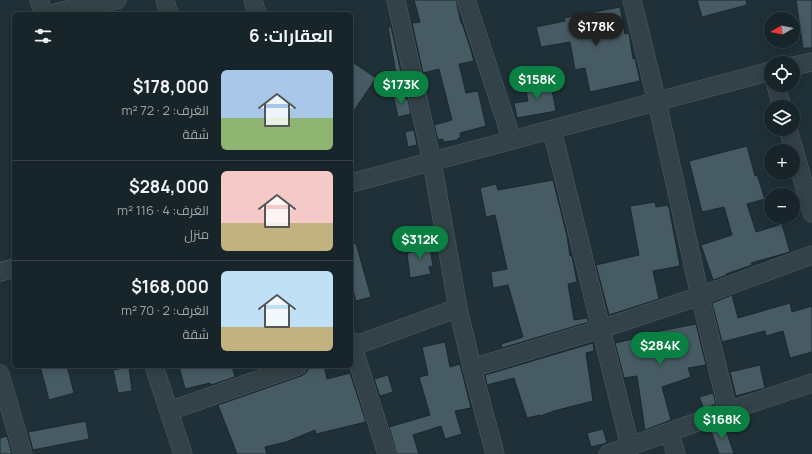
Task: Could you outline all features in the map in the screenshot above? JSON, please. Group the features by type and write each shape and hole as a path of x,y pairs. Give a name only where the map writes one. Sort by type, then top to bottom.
{"street":[{"path":"39,0 43,12"},
{"path":"59,12 117,0"},
{"path":"165,0 168,12"},
{"path":"253,0 256,12"},
{"path":"396,0 432,162 458,308 494,454"},
{"path":"466,0 512,140"},
{"path":"632,0 728,411"},
{"path":"800,65 812,62"},
{"path":"353,182 764,73"},
{"path":"552,130 630,446"},
{"path":"790,136 812,213"},
{"path":"472,368 601,329 700,296 812,255"},
{"path":"0,272 12,269"},
{"path":"353,345 458,308"},
{"path":"353,348 387,454"},
{"path":"155,368 183,454"},
{"path":"169,411 292,368"},
{"path":"0,374 23,454"},
{"path":"608,454 812,383"},
{"path":"668,432 676,454"}],"building":[{"path":"414,0 456,0 461,23 474,61 459,64 466,93 478,91 486,126 460,133 461,138 458,138 458,140 443,142 443,139 438,140 434,125 452,120 439,69 423,73 412,23 420,22"},
{"path":"697,0 746,0 747,5 702,17"},
{"path":"796,0 812,0 812,48 803,48 800,27 800,12 798,12"},
{"path":"620,7 625,34 629,33 633,59 635,58 640,81 590,92 585,68 575,70 570,42 541,47 536,27 565,21 564,18"},
{"path":"388,27 391,27 402,77 397,79"},
{"path":"353,62 376,78 353,112"},
{"path":"550,79 556,111 517,118 514,103 528,101 525,84"},
{"path":"392,89 408,100 411,114 398,117"},
{"path":"414,130 417,145 408,147 405,132"},
{"path":"747,146 755,176 757,175 764,196 764,199 747,204 756,232 782,224 790,252 751,263 752,265 713,280 701,245 732,235 724,207 702,212 689,161"},
{"path":"553,180 577,282 568,284 574,320 587,318 589,322 502,348 501,344 523,337 508,285 493,288 491,272 507,269 495,215 486,217 480,188 496,184 498,190"},
{"path":"655,202 656,207 668,205 669,207 680,266 653,271 659,299 609,315 596,265 639,255 630,206"},
{"path":"429,241 433,266 429,267 431,274 410,278 407,253 411,252 409,245"},
{"path":"356,243 371,297 356,301 353,290 353,244"},
{"path":"732,295 738,318 790,303 792,312 812,306 812,352 790,358 783,331 766,336 765,331 722,342 712,303"},
{"path":"696,324 706,365 688,368 691,377 662,387 671,420 645,430 637,376 624,378 615,343 656,334 655,332"},
{"path":"445,342 450,367 460,364 471,408 455,411 462,434 445,439 441,426 413,435 419,454 397,454 389,427 430,415 419,377 428,375 422,347"},
{"path":"593,343 594,351 586,353 593,401 540,416 527,418 514,378 487,385 485,375"},
{"path":"760,365 765,388 736,396 730,372"},
{"path":"41,368 68,368 74,393 49,400"},
{"path":"129,368 132,391 118,393 113,370"},
{"path":"180,368 233,368 235,377 211,385 210,383 185,389"},
{"path":"324,368 327,379 350,373 366,422 316,434 315,430 286,442 265,447 267,454 237,454 218,405 301,376 306,373 308,369"},
{"path":"388,375 393,392 380,396 374,379"},
{"path":"713,393 716,404 704,409 699,397"},
{"path":"86,421 89,439 33,450 28,432"},
{"path":"724,424 734,454 719,454 710,428"},
{"path":"603,429 607,443 591,447 587,433"},
{"path":"7,436 12,454 0,454 0,438"}]}
